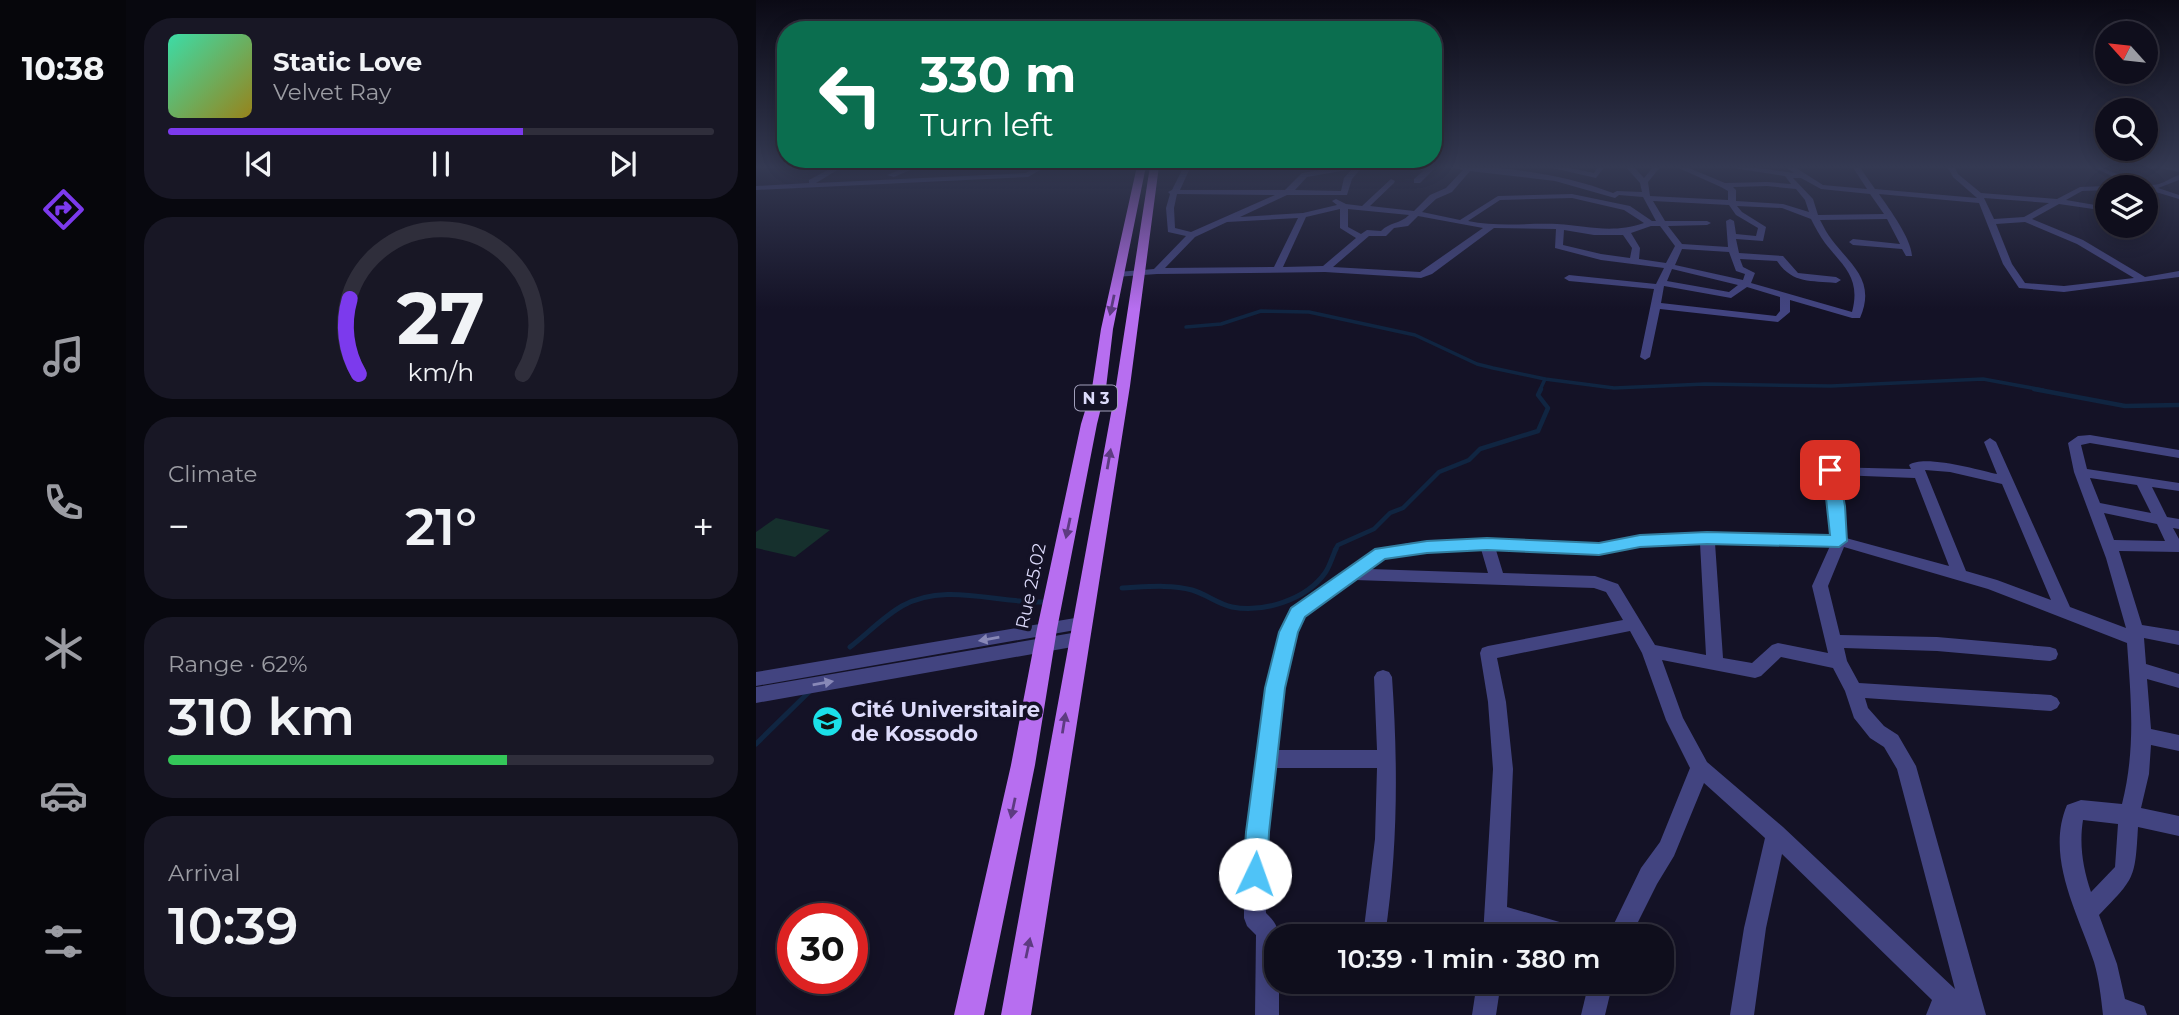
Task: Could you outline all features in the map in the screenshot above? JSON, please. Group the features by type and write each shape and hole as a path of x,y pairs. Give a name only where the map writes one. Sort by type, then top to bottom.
{"main road":[{"name":"Rue 25.02","path":"969,1015 1020,776 1089,424 1099,388 1132,213"},
{"name":"N 3","path":"1016,1015 1140,274 1148,213"}],"street":[{"path":"1169,213 1171,230 1192,235"},
{"path":"1157,271 1192,235 1240,213"},
{"path":"1264,219 1273,213"},
{"path":"1226,220 1310,213"},
{"path":"1344,213 1344,228 1361,238"},
{"path":"1412,213 1491,226 1560,227 1594,232 1626,232 1662,224 1707,223"},
{"path":"1463,221 1474,213"},
{"path":"1634,213 1650,225"},
{"path":"1657,213 1678,246 1780,258 1795,275 1836,280"},
{"path":"1732,236 1760,239 1762,227 1738,213"},
{"path":"1802,213 1814,218 1890,216"},
{"path":"1560,227 1558,246 1634,262 1669,266 1746,284 1856,315 1861,297 1860,286 1813,213"},
{"path":"1853,242 1908,250 1888,213"},
{"path":"1986,213 2001,254 2020,284 2025,287 2064,289 2179,274"},
{"path":"1989,222 2026,219 2035,213"},
{"path":"1325,269 1367,233 1382,234 1391,226 1405,224 1418,214"},
{"path":"1277,270 1283,252 1303,215"},
{"path":"2026,219 2080,242 2143,280"},
{"path":"1569,278 1660,285 1731,295 1746,284 1750,273 1739,269 1730,221"},
{"path":"1118,275 1157,271 1325,269 1387,275 1424,275 1491,226"},
{"path":"1626,232 1636,248 1634,262"},
{"path":"1645,358 1660,285 1678,246"},
{"path":"1655,305 1778,319 1785,312 1786,296"},
{"path":"2087,911 2120,878 2125,869 2129,815 2139,774 2142,735 2136,634 2081,472 2074,443 2082,439 2179,454"},
{"path":"1990,442 2064,611"},
{"path":"1961,575 1917,464 1950,468 2008,481"},
{"path":"1919,474 1830,470 1837,506 1839,541 1820,586 1832,641 1839,662 1854,690 1860,712 1877,732 1891,741 1906,766 1971,1015"},
{"path":"2081,472 2179,487"},
{"path":"2142,481 2177,547"},
{"path":"2093,506 2179,524"},
{"path":"1707,538 1714,664"},
{"path":"1267,1015 1267,930 1255,918 1254,895 1257,832 1275,688 1294,618 1303,608 1350,573 1388,551 1487,544 1599,549 1640,541 1707,538 1839,541 1961,575 2136,634 2179,638"},
{"path":"1487,544 1497,579"},
{"path":"2108,545 2177,547"},
{"path":"1350,573 1595,582 1612,588 1650,651 1675,720 1700,768 1776,834 1942,1006 1971,1015"},
{"path":"1495,924 1503,769 1497,702 1488,653 1634,624"},
{"path":"756,695 1079,631"},
{"path":"756,679 1046,637"},
{"path":"1832,641 1937,644 2050,654"},
{"path":"1650,651 1758,671 1778,650 1839,662"},
{"path":"2137,669 2179,681"},
{"path":"1376,924 1384,875 1388,760 1383,677"},
{"path":"1854,690 2051,703"},
{"path":"2142,735 2179,743"},
{"path":"1268,759 1388,760"},
{"path":"1625,924 1649,876 1667,849 1700,768"},
{"path":"2122,1012 2109,968 2087,911 2068,843 2074,812 2081,810 2129,815 2179,826"},
{"path":"1742,1015 1755,928 1776,834"},
{"path":"1484,1015 1487,994"},
{"path":"1593,1015 1598,994"}],"green space":[{"path":"776,518 830,530 795,557 756,548 756,532"}],"waterway":[{"path":"1186,327 1221,324 1261,311 1309,312 1415,335 1477,364 1545,379"},
{"path":"1540,390 1545,379"},
{"path":"1545,379 1614,388 1705,384 1831,386 1983,379 2043,390"},
{"path":"1335,550 1338,545 1374,529 1390,513 1403,508 1439,472 1469,460 1480,449 1538,431 1548,408 1538,395 1541,389"},
{"path":"2034,389 2125,406 2179,405"},
{"path":"1122,588 1184,588 1232,607 1270,606 1307,591 1327,570 1336,549"},
{"path":"850,647 895,610 918,599 935,595 971,595 1042,602"},
{"path":"756,744 810,691"}],"place":[{"name":"Cité Universitaire de Kossodo","path":"828,722"}],"route":[{"path":"1255,874 1257,832 1275,688 1289,632 1297,613 1350,573 1388,551 1409,548 1487,544 1599,549 1640,541 1707,538 1839,541 1837,506 1830,470"}]}
